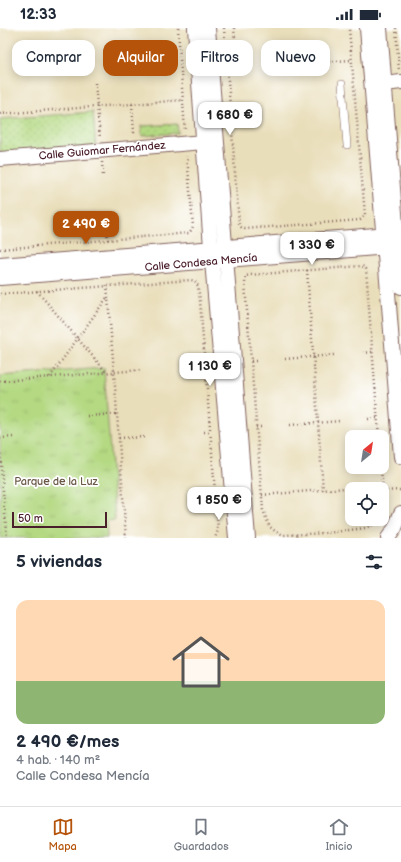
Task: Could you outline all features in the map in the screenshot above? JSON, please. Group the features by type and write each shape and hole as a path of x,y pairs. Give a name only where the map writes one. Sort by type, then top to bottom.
{"street":[{"path":"195,28 210,219 228,282 240,511 236,538"},
{"path":"208,28 219,254 240,511 248,538"},
{"path":"367,28 381,208 376,228 393,244 401,287"},
{"path":"380,28 385,84 393,244 401,457"},
{"path":"385,84 401,82"},
{"name":"Calle Guiomar Fernández","path":"0,159 204,142"},
{"name":"Calle Condesa Mencía","path":"0,265 393,244"},
{"name":"Calle Condesa Mencía","path":"0,278 219,254"},
{"path":"227,538 230,528 240,511"},
{"path":"240,511 256,538"},
{"path":"388,538 395,528 401,513"}],"lane":[{"path":"342,84 347,145"}],"path":[{"path":"0,249 189,233 193,226 178,28"},
{"path":"224,28 239,224 245,229 360,220 365,215 349,28"},
{"path":"234,28 235,40"},
{"path":"396,28 401,82"},
{"path":"330,61 352,60"},
{"path":"95,83 103,176"},
{"path":"0,114 183,100"},
{"path":"127,134 133,134 134,132 132,104"},
{"path":"107,236 108,240"},
{"path":"370,526 365,528 327,533 284,535 276,532 269,526 263,510 245,280 246,276 361,266 366,269 378,430"},
{"path":"307,270 323,490"},
{"path":"0,294 191,280 196,281 198,286 218,530 215,538"},
{"path":"108,286 126,538"},
{"path":"36,291 107,373"},
{"path":"50,377 108,296"},
{"path":"363,353 372,352"},
{"path":"285,359 334,355"},
{"path":"251,361 256,361"},
{"path":"200,366 205,366"},
{"path":"0,381 142,370"},
{"path":"86,416 117,414"},
{"path":"368,419 377,418"},
{"path":"290,425 340,421"},
{"path":"256,427 261,427"},
{"path":"204,432 210,432"},
{"path":"119,438 147,436"},
{"path":"0,438 14,437"},
{"path":"0,454 7,538"},
{"path":"262,495 345,488"},
{"path":"389,491 401,490"},
{"path":"0,516 5,516"}],"green space":[{"path":"93,112 96,149 0,157 0,119"},
{"path":"177,124 178,133 142,136 141,126"},
{"name":"Parque de la Luz","path":"104,368 115,520 106,521 107,538 0,538 0,376"}]}
